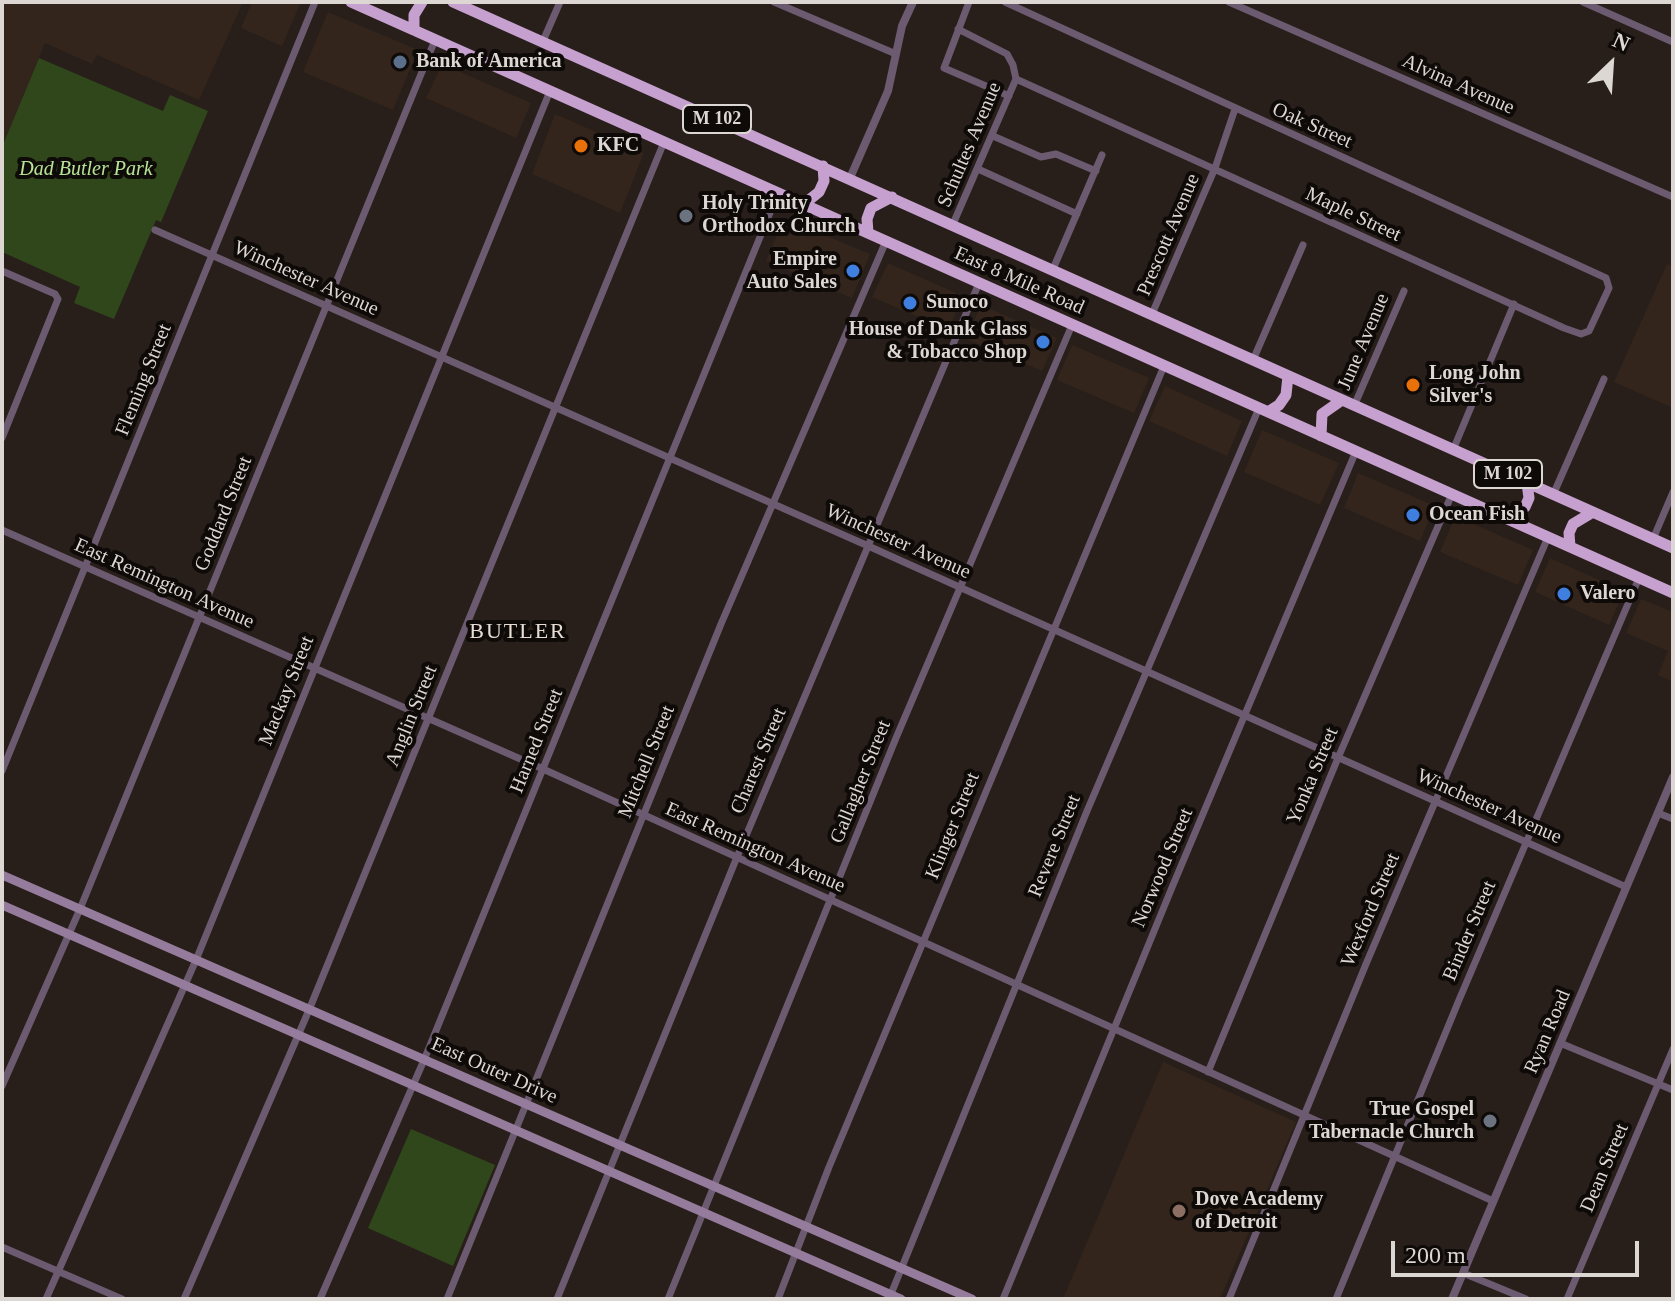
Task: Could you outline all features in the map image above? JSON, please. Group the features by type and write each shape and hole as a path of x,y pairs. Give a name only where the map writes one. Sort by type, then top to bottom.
{"highway":[{"name":"East 8 Mile Road","path":"351,2 1673,593"},
{"path":"414,30 414,15 422,2"},
{"name":"East 8 Mile Road","path":"453,2 1673,548"},
{"path":"800,203 819,192 824,181 823,166"},
{"path":"868,233 867,219 871,208 892,197"},
{"path":"1263,410 1279,405 1286,395 1288,376"},
{"path":"1321,436 1322,414 1342,400"},
{"path":"1507,518 1525,507 1529,498 1527,483"},
{"path":"1570,547 1569,533 1573,524 1593,512"}],"main road":[{"name":"East Outer Drive","path":"2,875 972,1299"},
{"path":"2,905 890,1297 901,1299"}],"street":[{"name":"Fleming Street","path":"2,771 315,2"},
{"path":"543,41 560,2"},
{"path":"774,2 896,54"},
{"path":"850,178 888,91 902,26 913,2"},
{"path":"969,2 944,68 1009,96"},
{"name":"Oak Street","path":"1005,2 1606,278"},
{"name":"Alvina Avenue","path":"1229,2 1673,197"},
{"path":"1583,2 1673,42"},
{"path":"958,29 1007,54 1016,79"},
{"name":"Goddard Street","path":"2,1086 80,909 435,40"},
{"name":"Maple Street","path":"1016,79 1564,328 1585,333 1589,331 1609,288 1606,278"},
{"name":"Schultes Avenue","path":"953,224 1016,79"},
{"name":"Mackay Street","path":"46,1299 196,960 550,91"},
{"name":"Prescott Avenue","path":"1152,314 1215,168 1235,109"},
{"path":"993,136 1041,157 1056,154 1096,171"},
{"name":"Anglin Street","path":"184,1299 309,1010 664,142"},
{"path":"1053,269 1102,155"},
{"path":"978,169 1077,214"},
{"name":"Harned Street","path":"320,1299 424,1060 778,193"},
{"name":"Winchester Avenue","path":"155,230 1626,887"},
{"name":"Mitchell Street","path":"447,1299 772,503 886,241"},
{"path":"1253,360 1303,245"},
{"path":"2,271 58,299 2,438"},
{"name":"Charest Street","path":"557,1299 866,545 979,283"},
{"name":"June Avenue","path":"1354,406 1404,291"},
{"path":"1453,450 1514,304"},
{"name":"Gallagher Street","path":"668,1299 830,900 1072,325"},
{"name":"Klinger Street","path":"778,1299 805,1226 1164,366"},
{"path":"1553,495 1604,379"},
{"name":"Revere Street","path":"890,1297 1146,671 1263,410"},
{"name":"Norwood Street","path":"1003,1299 1356,451"},
{"path":"1653,539 1673,492"},
{"name":"Yonka Street","path":"1208,1072 1452,494"},
{"name":"East Remington Avenue","path":"2,530 543,769 1493,1201"},
{"name":"Wexford Street","path":"1229,1299 1435,800 1548,537"},
{"name":"Binder Street","path":"1336,1299 1639,578"},
{"name":"Ryan Road","path":"1452,1299 1673,777"},
{"path":"1658,813 1673,819"},
{"path":"1560,1043 1673,1090"},
{"name":"Dean Street","path":"1567,1299 1673,1049"},
{"path":"2,1247 122,1299"},
{"path":"1463,1273 1526,1299"}],"shaded area":[{"path":"2,2 243,2 199,100 97,55 92,64 45,43 2,147"},
{"path":"252,2 301,2 282,46 241,28"},
{"path":"328,12 418,50 393,110 303,72"},
{"path":"442,64 531,103 516,138 426,98"},
{"path":"555,114 644,153 620,213 532,174"},
{"path":"784,218 870,254 852,298 766,261"},
{"path":"888,263 963,296 948,330 872,297"},
{"path":"1667,264 1673,266 1673,408 1614,382"},
{"path":"981,305 1057,338 1042,371 966,339"},
{"path":"1072,345 1149,378 1134,413 1057,380"},
{"path":"1165,386 1242,421 1227,456 1149,421"},
{"path":"1262,430 1339,463 1320,505 1244,472"},
{"path":"1358,473 1435,506 1420,541 1344,508"},
{"path":"1455,516 1533,550 1518,585 1440,552"},
{"path":"1550,558 1624,591 1609,625 1535,592"},
{"path":"1641,599 1673,612 1673,682 1658,675 1668,651 1626,633"},
{"name":"Dove Academy of Detroit","path":"1163,1062 1296,1122 1220,1299 1063,1299"}],"green space":[{"name":"Dad Butler Park","path":"39,58 163,111 170,95 208,111 161,222 156,220 114,319 74,303 80,287 2,252 2,147"},
{"path":"411,1129 495,1165 453,1266 368,1228"}],"place":[{"name":"Bank of America","path":"400,62"},
{"name":"KFC","path":"581,146"},
{"name":"Holy Trinity Orthodox Church","path":"686,216"},
{"name":"Empire Auto Sales","path":"853,271"},
{"name":"Sunoco","path":"910,303"},
{"name":"House of Dank Glass & Tobacco Shop","path":"1043,342"},
{"name":"Long John Silver's","path":"1413,385"},
{"name":"Ocean Fish","path":"1413,515"},
{"name":"Valero","path":"1564,594"},
{"name":"True Gospel Tabernacle Church","path":"1490,1121"},
{"name":"Dove Academy of Detroit","path":"1179,1211"}],"district":[{"name":"BUTLER","path":"518,632"}]}
